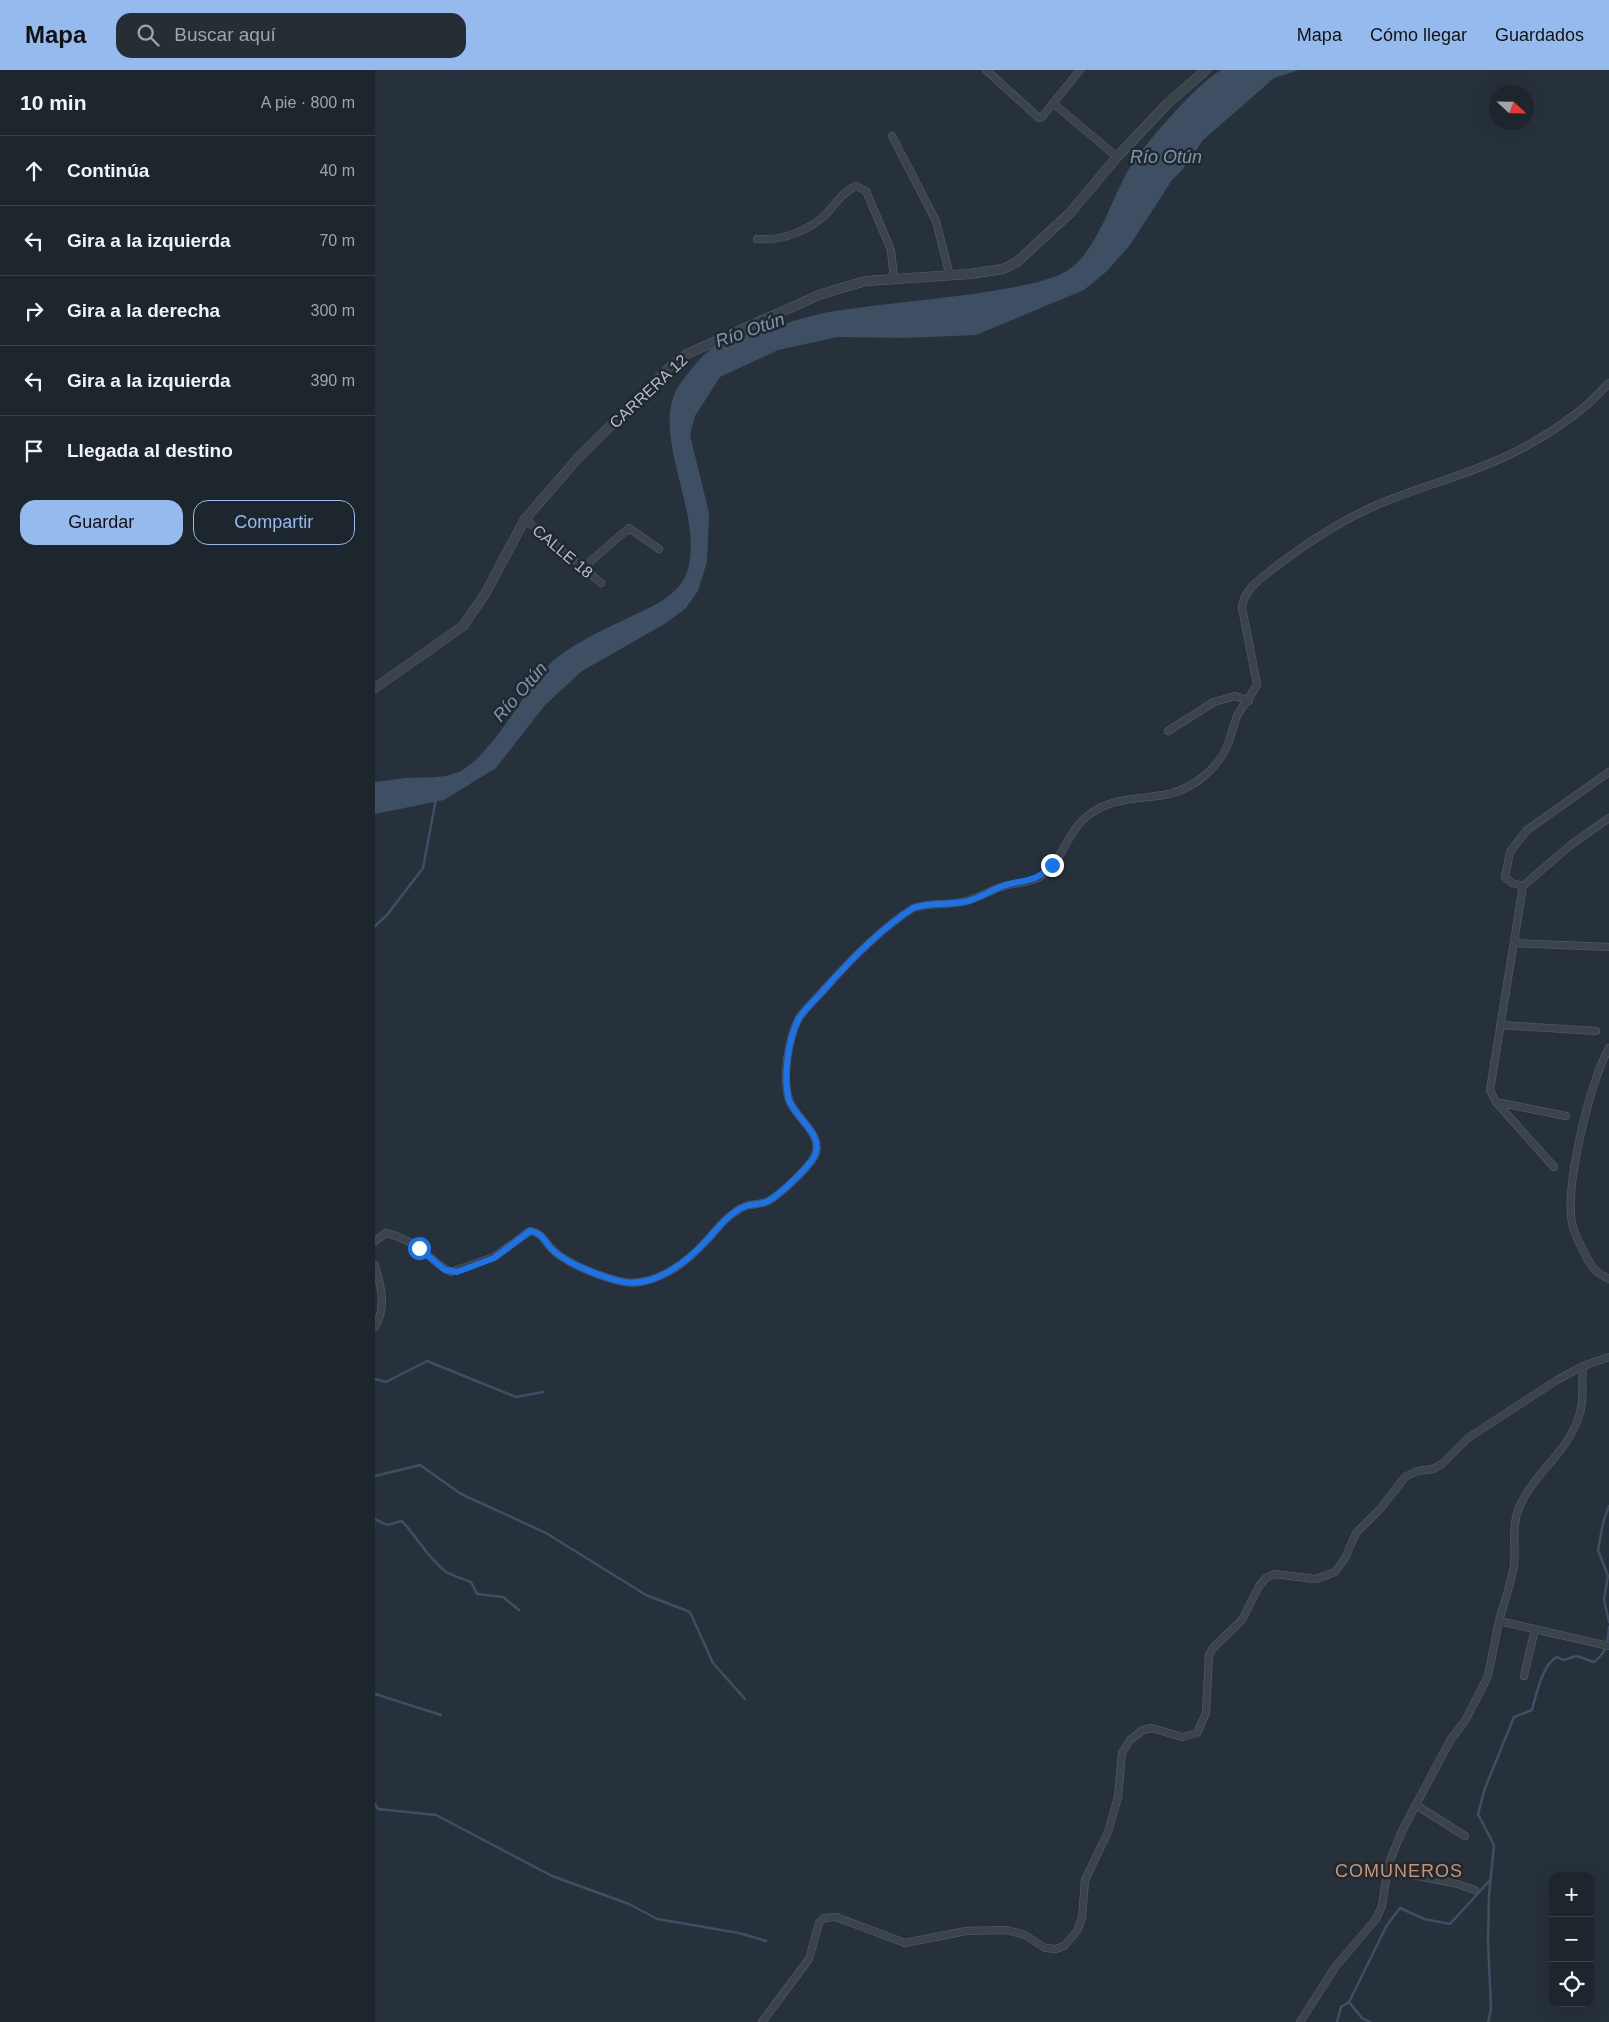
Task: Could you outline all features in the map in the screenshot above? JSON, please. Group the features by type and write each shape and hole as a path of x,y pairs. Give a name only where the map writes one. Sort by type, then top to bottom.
{"street":[{"path":"986,70 1039,118 1042,117 1079,70"},
{"name":"CARRERA 12","path":"375,688 463,626 485,594 525,520 579,457 670,367 687,354 819,295 866,281 950,276 1003,269 1017,262 1047,237 1117,157 1168,103 1206,70"},
{"path":"1053,103 1117,157"},
{"path":"892,136 936,222 950,276"},
{"path":"757,239 775,241 802,231 826,214 846,191 856,186 860,187 865,192 891,250 894,279"},
{"path":"375,1241 386,1233 397,1236 419,1248 445,1270 457,1272 494,1258 530,1231 541,1234 553,1251 575,1265 625,1282 649,1280 673,1269 697,1250 734,1212 750,1203 764,1203 779,1196 815,1156 817,1144 814,1135 803,1124 789,1100 787,1086 791,1045 799,1018 852,958 913,908 923,904 965,902 1003,886 1030,881 1044,874 1052,865 1078,824 1096,810 1121,800 1171,793 1199,780 1212,770 1220,759 1229,743 1238,715 1249,701 1257,684 1242,608 1242,602 1250,589 1288,558 1338,524 1384,502 1527,446 1590,404 1609,383"},
{"name":"CALLE 18","path":"525,520 601,583"},
{"path":"583,568 629,528 633,528 659,548"},
{"path":"1168,731 1214,702 1235,696 1249,701"},
{"path":"1523,886 1512,883 1505,877 1510,852 1527,830 1609,772"},
{"path":"1554,1168 1496,1102 1490,1090 1500,1025 1523,886 1571,844 1609,818"},
{"path":"1514,943 1609,947"},
{"path":"1500,1025 1597,1031"},
{"path":"1609,1048 1595,1078 1572,1177 1571,1201 1572,1222 1576,1234 1596,1270 1609,1279"},
{"path":"1496,1102 1566,1116"},
{"path":"375,1265 383,1299 381,1313 375,1327"},
{"path":"762,2022 809,1959 819,1923 824,1918 835,1918 905,1943 965,1931 1007,1930 1025,1935 1045,1948 1056,1949 1064,1946 1077,1931 1081,1918 1085,1880 1108,1832 1118,1797 1122,1753 1130,1740 1143,1730 1161,1729 1182,1737 1197,1732 1207,1713 1209,1655 1213,1648 1241,1620 1259,1586 1273,1574 1316,1579 1335,1572 1345,1558 1356,1533 1381,1508 1405,1477 1417,1471 1433,1469 1442,1464 1468,1438 1583,1366 1609,1357"},
{"path":"1300,2022 1336,1966 1376,1919 1382,1906 1387,1870 1403,1829 1451,1739 1465,1721 1488,1676 1499,1621 1514,1565 1514,1524 1519,1508 1527,1494 1567,1442 1578,1420 1582,1404 1583,1366"},
{"path":"1499,1621 1609,1646"},
{"path":"1524,1676 1535,1630"},
{"path":"1416,1805 1465,1836"},
{"path":"1387,1870 1454,1883 1475,1890"}],"water":[{"name":"Río Otún","path":"1221,70 1299,70 1274,78 1203,140 1183,169 1172,180 1130,245 1107,271 1084,290 976,335 905,338 838,337 778,350 720,377 695,416 690,435 709,513 707,562 698,591 686,608 666,623 582,671 545,705 496,768 444,800 375,814 375,782 444,776 456,773 468,766 492,742 546,668 563,653 606,628 663,600 684,579 688,569 691,547 689,523 672,448 670,425 672,403 680,384 704,355 714,347 735,337 820,314 869,306 973,294 1027,285 1059,275 1072,267 1094,241 1126,175 1141,151 1188,98"}],"waterway":[{"path":"375,926 387,915 423,868 436,799"},
{"path":"375,1379 386,1382 427,1361 516,1397 543,1392"},
{"path":"375,1476 420,1465 461,1494 546,1533 646,1595 690,1612 713,1663 745,1699"},
{"path":"1609,1506 1603,1523 1598,1550 1608,1576 1604,1600 1609,1622"},
{"path":"375,1519 387,1525 402,1521 433,1560 445,1571 471,1582 477,1594 503,1597 519,1610"},
{"path":"1488,2022 1491,2009 1488,1941 1489,1895 1494,1845 1478,1814 1485,1788 1514,1717 1532,1710 1544,1672 1552,1660 1557,1657 1563,1660 1577,1656 1594,1662 1602,1654 1606,1646 1609,1627"},
{"path":"375,1694 441,1715"},
{"path":"375,1804 378,1809 436,1815 552,1876 629,1904 657,1919 739,1933 766,1941"},
{"path":"1370,2022 1362,2018 1349,2002 1387,1925 1400,1908 1424,1919 1450,1924 1491,1879"},
{"path":"1337,2022 1341,2007 1349,2002"}],"district":[{"name":"COMUNEROS","path":"1399,1871"}],"route":[{"path":"419,1248 445,1270 457,1272 494,1258 524,1233 530,1231 541,1234 553,1251 575,1265 625,1282 649,1280 673,1269 697,1250 734,1212 750,1203 764,1203 779,1196 815,1156 817,1144 814,1135 803,1124 789,1100 787,1086 791,1045 799,1018 852,958 913,908 923,904 965,902 1003,886 1030,881 1044,874 1052,865"}]}
